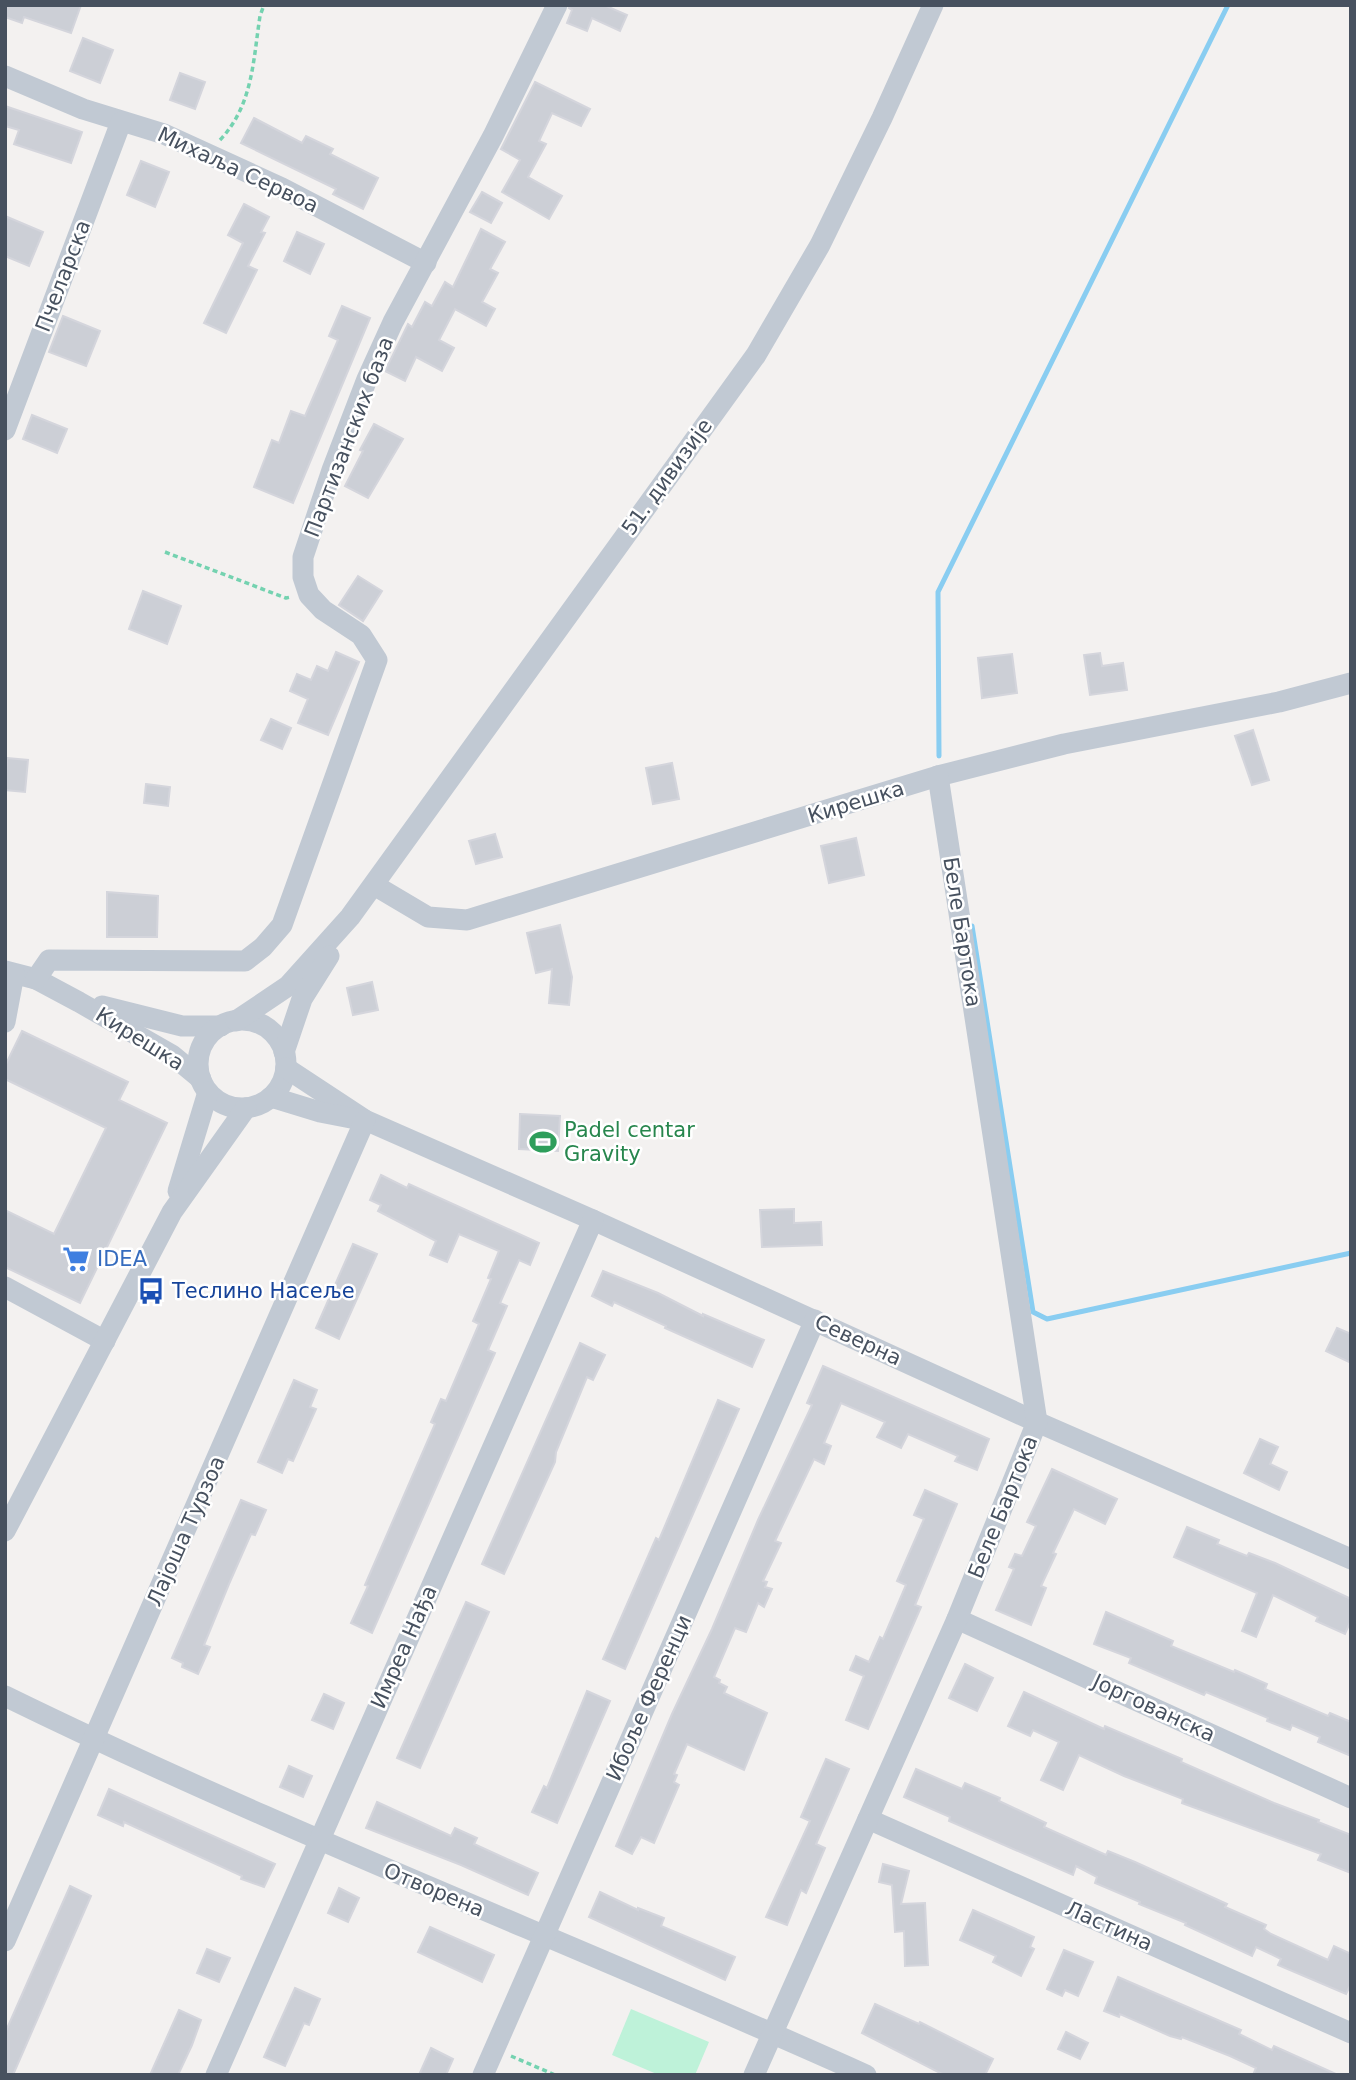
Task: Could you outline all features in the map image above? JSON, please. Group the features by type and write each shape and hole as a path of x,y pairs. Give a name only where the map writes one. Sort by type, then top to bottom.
{"street":[{"name":"Партизанских база","path":"309,595 303,577 303,557 332,470 367,379 393,322 493,135 557,5"},
{"name":"51. дивизије","path":"229,1023 288,986 350,917 756,355 820,245 933,5"},
{"name":"Михаља Сервоа","path":"5,76 83,109 164,134 282,188 426,263"},
{"name":"Пчеларска","path":"5,429 121,122"},
{"path":"36,979 49,960 245,961 263,947 282,925 377,660 361,635 323,610 309,595"},
{"name":"Кирешка","path":"374,885 428,917 467,920 938,776 1064,744 1279,702 1351,683"},
{"name":"Беле Бартока","path":"754,2075 957,1619 1037,1422 938,776"},
{"name":"51. дивизије","path":"285,1060 302,999 350,917"},
{"name":"Кирешка","path":"10,972 36,979 172,1055 204,1085"},
{"path":"5,1023 10,972"},
{"name":"Кирешка","path":"79,1002 181,1026 229,1023"},
{"path":"172,1212 204,1085 198,1063 201,1048 209,1035 229,1023 251,1022 266,1028 277,1038 285,1060 281,1084 271,1097 246,1108 229,1106 204,1085"},
{"name":"Северна","path":"285,1060 365,1120 593,1220 1037,1422 1351,1559"},
{"name":"Северна","path":"271,1097 320,1112 365,1120"},
{"path":"5,1531 172,1212 246,1108"},
{"name":"Лајоша Турзоа","path":"5,1941 365,1120"},
{"name":"Имреа Нађа","path":"216,2075 593,1220"},
{"path":"5,1287 105,1341"},
{"name":"Ибоље Ференци","path":"483,2075 814,1320"},
{"name":"Јоргованска","path":"957,1619 1351,1798"},
{"name":"Отворена","path":"5,1696 95,1740 320,1840 866,2075"},
{"name":"Ластина","path":"867,1819 1351,2033"}],"path":[{"path":"206,153 233,124 248,93 264,5"},
{"path":"165,552 286,598 309,595"},
{"path":"494,2049 555,2075"}],"green space":[{"path":"631,2009 709,2042 695,2075 659,2075 612,2055"}],"building":[{"path":"5,5 81,5 71,33 24,17 22,23 5,17"},
{"path":"570,5 604,5 627,15 620,31 592,18 587,31 567,23 572,10"},
{"path":"83,38 113,50 100,83 70,71"},
{"path":"180,73 205,82 195,109 170,100"},
{"path":"535,82 590,109 581,126 552,113 539,141 546,144 528,177 562,196 549,219 502,192 520,160 501,149"},
{"path":"5,106 82,132 71,163 14,144 19,130 5,126"},
{"path":"254,118 302,143 306,136 333,149 330,154 378,178 363,209 333,194 336,189 241,143"},
{"path":"141,161 169,172 155,207 127,195"},
{"path":"482,192 502,203 491,223 470,212"},
{"path":"244,204 269,217 261,232 265,233 248,266 257,270 226,333 204,323 243,243 228,235"},
{"path":"5,216 43,232 29,266 5,256"},
{"path":"481,229 505,242 490,269 498,273 482,302 495,309 486,326 455,309 439,340 454,348 442,371 416,357 405,381 385,371 408,324 412,327 425,302 432,306 445,282 453,287"},
{"path":"297,232 324,244 310,274 284,261"},
{"path":"342,306 370,318 293,503 254,487 272,440 279,443 291,411 305,416 338,340 329,336"},
{"path":"63,316 100,331 86,366 49,352"},
{"path":"32,415 67,429 57,453 23,439"},
{"path":"374,424 403,439 368,498 345,486"},
{"path":"358,576 382,591 363,621 339,605"},
{"path":"143,591 181,606 167,644 129,629"},
{"path":"336,652 359,662 328,735 298,723 308,699 290,691 297,674 311,680 317,666 328,671"},
{"path":"1100,653 1102,666 1123,663 1127,690 1090,695 1084,655"},
{"path":"1012,654 1017,693 982,698 978,658"},
{"path":"271,719 291,728 282,749 261,740"},
{"path":"1253,730 1269,780 1252,785 1235,736"},
{"path":"7,758 28,760 25,792 5,790"},
{"path":"672,763 679,799 653,804 646,768"},
{"path":"146,784 170,787 168,806 144,803"},
{"path":"495,834 502,857 476,864 469,841"},
{"path":"856,838 864,875 829,883 821,846"},
{"path":"107,892 158,896 157,937 107,937"},
{"path":"560,925 572,977 569,1005 549,1003 552,969 536,973 527,933"},
{"path":"372,982 378,1010 353,1015 347,988"},
{"path":"22,1031 128,1082 119,1100 167,1123 80,1303 5,1267 5,1210 54,1234 106,1128 5,1079 5,1066"},
{"path":"520,1114 560,1116 558,1151 519,1149"},
{"path":"381,1175 407,1188 409,1184 539,1243 530,1265 519,1260 500,1303 507,1306 488,1350 495,1353 372,1633 351,1623 435,1424 431,1422 441,1399 446,1401 479,1324 473,1321 491,1279 488,1278 499,1251 459,1234 447,1262 430,1255 436,1241 378,1211 381,1205 370,1200"},
{"path":"794,1209 794,1223 821,1222 822,1245 762,1247 760,1210"},
{"path":"353,1244 377,1254 339,1339 316,1328"},
{"path":"603,1271 764,1340 752,1367 614,1302 612,1306 592,1296"},
{"path":"1337,1328 1351,1334 1351,1363 1326,1351"},
{"path":"580,1343 605,1355 593,1380 587,1377 556,1452 555,1462 504,1574 482,1564"},
{"path":"823,1366 989,1439 977,1470 955,1461 958,1456 908,1434 901,1448 877,1437 885,1422 841,1403 824,1443 831,1446 824,1464 814,1459 775,1541 781,1543 763,1581 767,1582 765,1587 772,1589 764,1607 758,1603 746,1632 735,1628 714,1677 727,1687 724,1693 767,1713 744,1770 687,1744 674,1774 677,1775 674,1782 679,1785 654,1843 641,1837 632,1854 616,1846 758,1520 812,1405 807,1403"},
{"path":"294,1380 317,1390 310,1407 316,1409 293,1461 288,1459 282,1473 258,1462"},
{"path":"718,1400 739,1409 625,1669 603,1659 656,1538 659,1540"},
{"path":"1260,1439 1278,1447 1270,1464 1287,1472 1279,1490 1244,1473"},
{"path":"1052,1469 1117,1499 1105,1524 1074,1509 1053,1553 1056,1554 1041,1586 1046,1588 1031,1625 996,1610 1014,1569 1009,1567 1015,1554 1022,1556 1036,1526 1027,1522"},
{"path":"925,1490 957,1504 915,1605 921,1607 868,1729 846,1720 864,1676 850,1670 856,1656 869,1662 880,1637 883,1639 906,1585 897,1581 924,1519 914,1515"},
{"path":"241,1500 266,1510 255,1535 251,1534 229,1584 204,1645 210,1647 198,1674 182,1667 183,1663 172,1658"},
{"path":"1187,1527 1219,1540 1217,1544 1275,1563 1351,1599 1351,1620 1345,1634 1316,1621 1318,1617 1273,1595 1256,1637 1242,1631 1257,1593 1174,1557"},
{"path":"466,1602 489,1612 420,1768 397,1758"},
{"path":"1106,1612 1173,1641 1171,1646 1267,1684 1265,1689 1328,1716 1330,1713 1351,1722 1351,1756 1318,1742 1320,1737 1292,1725 1290,1730 1267,1721 1268,1718 1206,1692 1204,1695 1129,1663 1131,1658 1094,1644"},
{"path":"965,1664 993,1678 977,1711 949,1698"},
{"path":"587,1691 610,1701 557,1823 532,1812 544,1786 547,1788"},
{"path":"1024,1692 1351,1835 1351,1873 1318,1860 1321,1854 1182,1803 1183,1799 1079,1755 1063,1790 1041,1780 1059,1742 1033,1730 1030,1736 1008,1726"},
{"path":"324,1694 344,1703 333,1729 312,1720"},
{"path":"826,1759 849,1769 816,1844 825,1848 806,1893 801,1890 787,1925 766,1917 810,1821 801,1817"},
{"path":"289,1766 312,1776 303,1797 280,1787"},
{"path":"916,1769 962,1789 965,1783 1000,1798 999,1801 1046,1823 1044,1827 1106,1855 1108,1851 1135,1862 1227,1904 1225,1907 1266,1925 1264,1929 1271,1934 1328,1960 1334,1946 1351,1954 1351,1984 1346,1994 1278,1965 1281,1959 1256,1947 1252,1956 1185,1925 1186,1923 1139,1904 1140,1902 1095,1883 1097,1877 1076,1866 1073,1875 949,1821 950,1817 904,1797"},
{"path":"109,1789 275,1864 264,1887 241,1879 242,1876 124,1822 123,1826 98,1815"},
{"path":"377,1802 451,1836 455,1828 477,1838 474,1844 538,1873 528,1895 461,1865 366,1828"},
{"path":"883,1864 909,1871 901,1904 925,1903 928,1965 905,1966 904,1931 895,1932 892,1885 879,1882"},
{"path":"70,1886 91,1896 13,2075 5,2075 5,2033"},
{"path":"339,1888 359,1898 348,1922 328,1913"},
{"path":"600,1892 638,1910 664,1918 661,1926 735,1957 725,1980 589,1917"},
{"path":"973,1910 1034,1937 1030,1947 1034,1949 1021,1976 993,1962 996,1956 960,1940"},
{"path":"430,1927 494,1955 482,1982 418,1952"},
{"path":"207,1949 230,1958 219,1982 197,1973"},
{"path":"1064,1950 1093,1962 1078,1996 1065,1990 1062,1996 1047,1989"},
{"path":"1118,1977 1241,2030 1239,2034 1272,2050 1274,2046 1338,2075 1253,2075 1256,2068 1230,2056 1182,2037 1170,2036 1120,2014 1119,2017 1104,2011"},
{"path":"295,1988 320,1999 309,2025 304,2023 285,2066 264,2057"},
{"path":"875,2004 919,2024 920,2022 993,2059 985,2075 944,2075 862,2033"},
{"path":"179,2010 201,2020 192,2045 178,2075 150,2075"},
{"path":"1066,2032 1088,2043 1080,2059 1058,2049"},
{"path":"431,2048 453,2059 446,2075 419,2075"}],"waterway":[{"path":"939,756 938,592 1228,5"},
{"path":"972,926 1033,1312 1047,1319 1351,1253"}],"place":[{"name":"Padel centar Gravity","path":"543,1142"},
{"name":"IDEA","path":"76,1259"},
{"name":"Теслино Насеље","path":"151,1291"}]}
